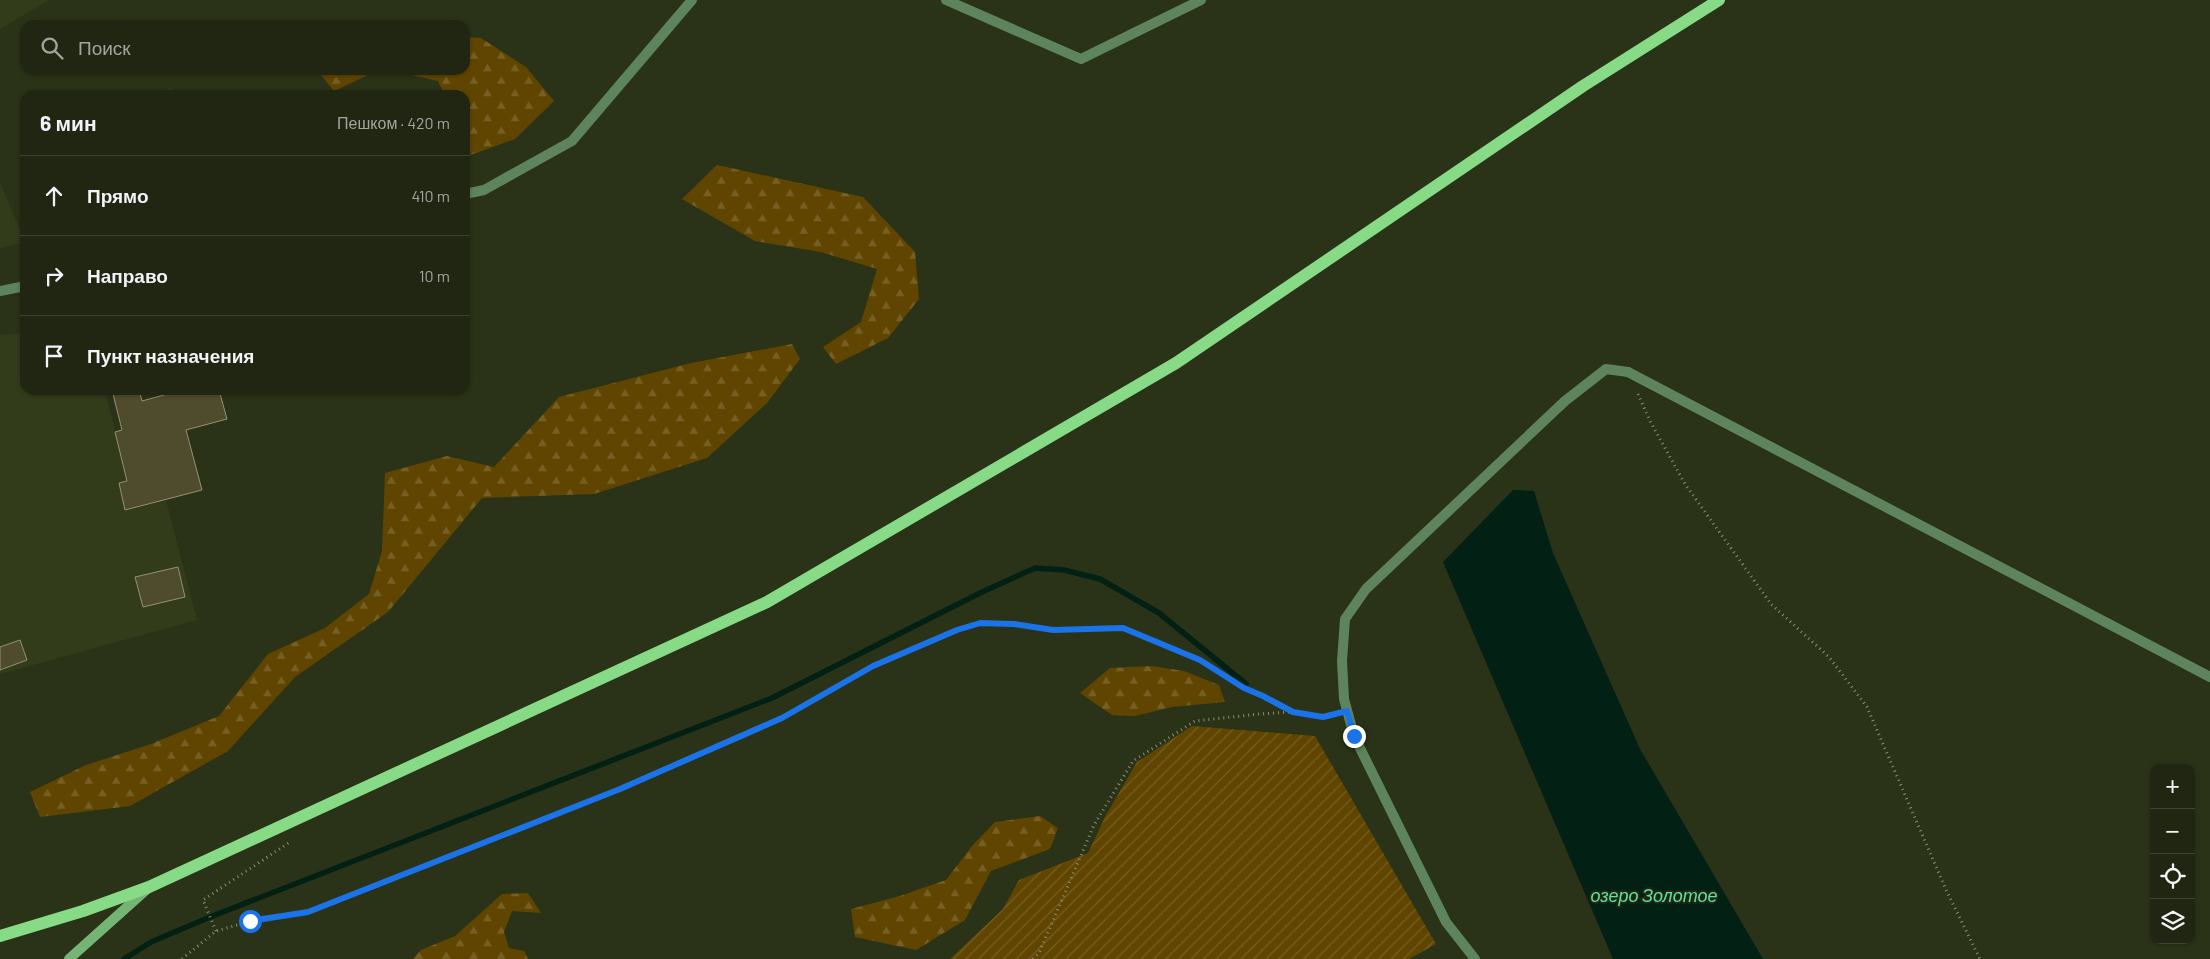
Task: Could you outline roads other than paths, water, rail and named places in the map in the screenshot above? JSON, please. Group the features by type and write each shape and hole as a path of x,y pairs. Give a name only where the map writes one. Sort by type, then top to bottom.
{"main road":[{"path":"0,936 83,911 149,887 767,602 1176,363 1575,92 1719,0"},
{"path":"69,959 149,887"}],"street":[{"path":"470,193 484,190 572,141 692,0"},
{"path":"946,0 1081,59 1201,0"},
{"path":"0,291 20,287"},
{"path":"1475,959 1446,922 1354,736 1344,699 1342,661 1345,618 1366,589 1565,402 1606,369 1628,372 2210,677"}],"water":[{"name":"озеро Золотое","path":"1513,490 1534,491 1553,553 1640,749 1763,959 1613,959 1443,562"}],"waterway":[{"path":"124,959 151,942 210,917 772,698 982,592 1035,568 1064,570 1100,579 1159,613 1246,684"}]}
